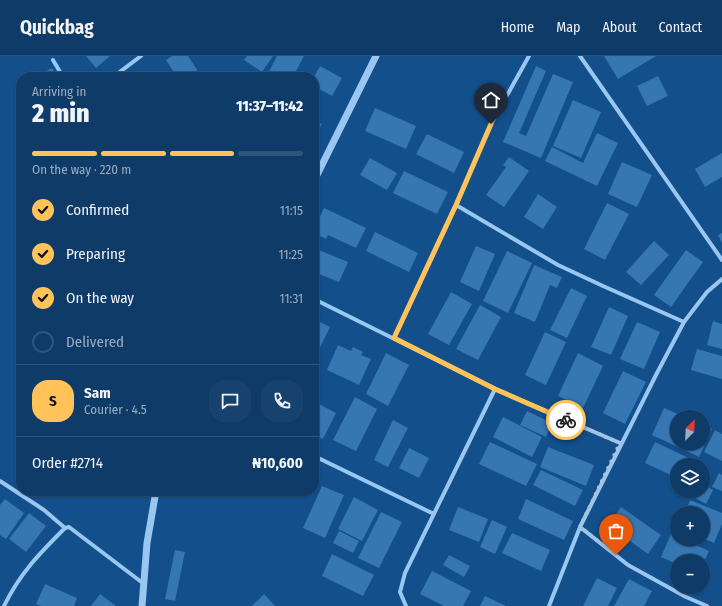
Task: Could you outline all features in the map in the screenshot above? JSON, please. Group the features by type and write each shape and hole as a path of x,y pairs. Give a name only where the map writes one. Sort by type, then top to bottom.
{"street":[{"path":"119,72 140,56"},
{"path":"319,171 376,56"},
{"path":"394,338 456,205 491,124 529,56"},
{"path":"580,56 722,260"},
{"path":"53,60 60,72"},
{"path":"456,205 558,265 684,322"},
{"path":"548,606 580,527 620,443 684,322 707,292 722,279"},
{"path":"319,301 495,389 620,443"},
{"path":"406,606 400,592 405,573 495,389"},
{"path":"319,458 434,514"},
{"path":"0,481 16,492"},
{"path":"23,496 44,510 65,528 69,527 144,584"},
{"path":"142,606 147,543 155,496"},
{"path":"580,527 628,565 686,597 707,606"},
{"path":"4,606 11,592 31,562 65,528"}],"building":[{"path":"86,56 110,56 96,68"},
{"path":"172,56 188,56 198,72 174,72 166,60"},
{"path":"247,56 273,56 262,72 244,60"},
{"path":"277,56 304,56 296,72 269,72"},
{"path":"604,56 656,56 618,79"},
{"path":"320,66 342,78 332,96 319,89 319,72 317,72"},
{"path":"536,66 546,71 519,133 526,136 553,74 573,82 541,158 503,142"},
{"path":"52,68 54,72 45,72"},
{"path":"658,76 668,96 647,106 637,86"},
{"path":"573,100 601,112 581,158 553,146"},
{"path":"375,108 416,126 406,149 365,131"},
{"path":"319,122 322,124 319,129"},
{"path":"597,133 618,143 597,186 545,161 552,147 583,163"},
{"path":"427,134 464,152 454,173 416,154"},
{"path":"722,153 722,177 705,187 695,169"},
{"path":"509,157 529,171 504,207 486,195 506,167 503,165"},
{"path":"370,158 397,173 387,190 360,175"},
{"path":"622,162 652,175 637,207 608,194"},
{"path":"404,171 448,192 437,214 393,193"},
{"path":"538,194 557,207 543,229 524,217"},
{"path":"607,203 629,214 605,260 584,249"},
{"path":"324,208 366,228 356,248 328,235 326,239 319,236 319,219"},
{"path":"375,232 418,253 409,272 366,251"},
{"path":"722,233 722,243 718,235"},
{"path":"654,241 669,255 641,285 626,272"},
{"path":"476,246 495,254 479,291 460,282"},
{"path":"319,250 348,262 339,282 319,274"},
{"path":"686,250 703,262 671,307 654,295"},
{"path":"507,251 532,263 508,313 483,301"},
{"path":"534,265 562,277 557,288 550,285 535,322 514,313"},
{"path":"571,288 587,296 567,338 550,330"},
{"path":"451,292 472,304 449,345 428,334"},
{"path":"480,305 501,317 478,360 456,349"},
{"path":"609,307 628,316 611,355 591,347"},
{"path":"713,321 722,324 722,349 707,345"},
{"path":"319,322 330,327 319,350"},
{"path":"637,322 660,332 644,369 620,359"},
{"path":"545,332 566,342 546,385 525,375"},
{"path":"338,345 351,351 353,347 363,352 361,355 371,359 359,385 327,370"},
{"path":"697,349 722,356 722,379 691,370"},
{"path":"386,353 409,365 388,406 366,394"},
{"path":"578,353 603,366 583,408 558,396"},
{"path":"623,371 646,382 625,424 603,413"},
{"path":"355,397 377,409 356,451 333,440"},
{"path":"319,404 336,413 323,439 319,437"},
{"path":"664,408 670,411 670,443 652,435"},
{"path":"527,411 552,423 546,437 520,425"},
{"path":"503,417 542,437 532,457 493,437"},
{"path":"393,420 408,428 388,467 374,460"},
{"path":"715,430 722,434 722,461 704,452 705,450 710,450 710,440"},
{"path":"490,442 537,464 526,486 479,464"},
{"path":"655,442 689,458 670,458 670,475 645,463"},
{"path":"548,447 594,465 586,486 540,467"},
{"path":"409,448 429,458 419,478 399,468"},
{"path":"684,450 702,450 699,457"},
{"path":"541,470 583,490 575,506 533,485"},
{"path":"719,473 722,475 722,491 712,487"},
{"path":"322,486 344,495 325,538 303,528 317,496 319,496"},
{"path":"710,488 713,490 710,496"},
{"path":"354,497 378,510 362,541 338,529"},
{"path":"695,498 709,498 706,504"},
{"path":"5,499 24,513 6,539 0,535 0,505"},
{"path":"526,499 573,521 564,540 518,519"},
{"path":"690,500 705,506 688,506"},
{"path":"458,507 488,519 479,542 449,530"},
{"path":"621,507 661,535 648,554 608,525"},
{"path":"710,508 722,513 722,524 714,543 710,541"},
{"path":"381,512 402,522 379,568 358,558"},
{"path":"29,513 46,526 26,552 9,539"},
{"path":"492,520 507,527 495,554 480,547"},
{"path":"339,531 359,541 353,553 333,543"},
{"path":"512,533 550,550 541,571 502,553"},
{"path":"670,536 670,546 698,546 709,551 708,554 670,554 670,561 661,557"},
{"path":"175,550 185,552 175,601 165,599"},
{"path":"332,554 374,575 363,596 322,576"},
{"path":"449,555 470,566 464,577 443,565"},
{"path":"432,571 471,591 463,606 444,606 420,594"},
{"path":"597,578 617,588 608,606 583,606"},
{"path":"629,579 652,591 644,606 614,606"},
{"path":"45,584 77,598 74,606 41,606 36,604"},
{"path":"100,594 116,606 91,606"},
{"path":"264,594 275,606 252,606"},
{"path":"485,596 506,606 480,606"}],"way so far":[{"path":"566,420 620,443 580,527 616,555"}],"route":[{"path":"491,124 456,205 394,338 495,389 566,420"}]}
